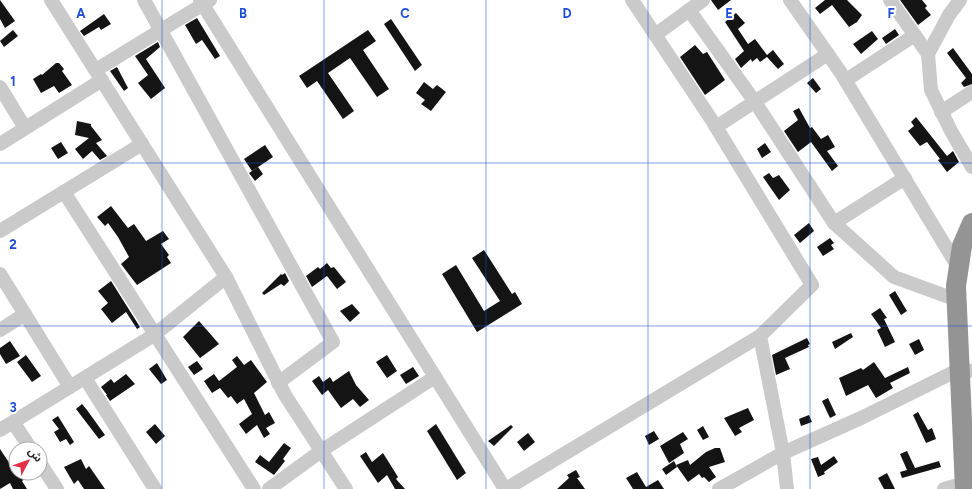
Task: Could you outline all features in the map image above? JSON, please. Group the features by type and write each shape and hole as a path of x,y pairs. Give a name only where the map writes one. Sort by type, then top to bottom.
{"highway":[{"path":"965,486 966,370 957,300 958,267 962,246 972,223"}],"street":[{"path":"51,0 226,277 284,395 346,489"},
{"path":"144,0 162,29 333,342 278,383"},
{"path":"0,144 25,128 162,29 204,1 505,489 760,336 812,285 716,127 632,0"},
{"path":"655,35 703,0"},
{"path":"790,0 846,80 958,267"},
{"path":"890,0 928,54 931,90 941,112 972,167"},
{"path":"928,54 949,15 960,0"},
{"path":"689,10 755,102 834,223 894,277 957,300"},
{"path":"846,80 915,35"},
{"path":"716,127 828,54"},
{"path":"0,87 25,128"},
{"path":"941,112 972,92"},
{"path":"0,231 142,144"},
{"path":"834,223 905,178"},
{"path":"64,192 154,335 254,489"},
{"path":"0,274 70,387"},
{"path":"0,430 154,335 226,277"},
{"path":"0,330 25,314"},
{"path":"760,336 783,453 787,489"},
{"path":"719,489 783,453 966,370"},
{"path":"269,489 321,452 435,376"},
{"path":"85,378 154,489"},
{"path":"13,422 26,441"},
{"path":"48,476 57,489"},
{"path":"944,489 965,486"}],"building":[{"path":"0,0 15,21 5,28 0,19"},
{"path":"711,0 731,0 718,10"},
{"path":"825,0 847,0 862,15 857,22 849,27 832,5 820,14 815,8"},
{"path":"900,0 922,0 927,6 925,8 931,15 918,25"},
{"path":"736,13 745,23 738,29 748,44 755,39 767,55 773,50 784,64 778,69 767,57 760,62 757,58 752,62 751,59 741,68 735,59 744,51 725,22"},
{"path":"104,14 111,24 101,30 99,27 84,36 80,31"},
{"path":"197,18 220,56 215,59 202,40 196,44 185,25"},
{"path":"391,19 422,65 415,71 384,24"},
{"path":"895,29 899,35 886,44 882,38"},
{"path":"13,30 18,36 4,47 0,41"},
{"path":"368,30 376,41 363,50 389,89 377,97 350,58 328,73 354,111 343,119 317,81 307,88 299,76"},
{"path":"872,31 878,39 861,54 853,44"},
{"path":"158,42 160,47 146,59 165,88 151,99 138,83 148,75 135,56"},
{"path":"695,45 703,54 707,52 725,80 705,95 680,57"},
{"path":"953,48 972,74 972,84 964,87 961,83 966,78 947,53"},
{"path":"56,63 59,63 64,69 62,71 72,85 59,93 54,86 41,93 33,79 41,74 42,75"},
{"path":"117,67 128,88 124,91 110,71"},
{"path":"813,78 821,89 816,93 807,83"},
{"path":"424,82 433,89 437,85 446,92 431,111 421,104 425,100 416,93"},
{"path":"799,108 810,128 812,127 821,139 828,135 835,147 827,151 838,166 832,171 811,142 798,152 784,131 798,120 793,111"},
{"path":"916,117 947,156 953,151 959,162 947,172 938,160 940,159 927,142 920,146 908,131 914,126 911,122"},
{"path":"77,121 91,124 102,140 96,143 107,156 100,160 92,151 83,159 75,149 89,138 75,135"},
{"path":"61,142 68,153 58,159 51,148"},
{"path":"765,143 771,152 762,158 757,149"},
{"path":"265,145 273,157 252,171 244,159"},
{"path":"258,167 263,174 255,181 249,173"},
{"path":"769,173 773,178 779,175 790,190 779,200 763,177"},
{"path":"111,206 128,228 134,224 146,241 163,231 169,239 161,244 169,255 167,257 171,263 137,285 121,264 129,257 118,237 108,223 105,226 97,217"},
{"path":"809,223 814,231 800,243 794,235"},
{"path":"830,238 834,243 831,245 834,249 823,256 817,247"},
{"path":"484,250 512,294 515,292 522,304 477,332 442,274 456,265 484,311 500,301 472,258"},
{"path":"327,263 331,268 334,267 346,282 337,289 327,276 312,287 306,276 318,267 320,269"},
{"path":"285,273 289,281 284,286 281,284 264,295 262,293 281,274 282,275"},
{"path":"111,281 140,327 137,329 126,312 112,323 101,309 108,303 98,291"},
{"path":"895,291 907,311 901,315 889,295"},
{"path":"352,304 360,313 350,322 340,311"},
{"path":"880,308 887,318 884,319 895,342 885,347 877,330 881,328 871,314"},
{"path":"199,321 219,344 200,358 183,337"},
{"path":"851,333 853,337 835,349 832,342"},
{"path":"807,338 810,344 808,345 809,347 785,358 790,369 776,375 772,355"},
{"path":"919,339 924,350 915,355 909,344"},
{"path":"10,341 20,356 6,364 0,354 0,348"},
{"path":"26,355 41,376 32,382 17,362"},
{"path":"387,355 397,371 387,378 376,362"},
{"path":"237,356 244,365 251,360 267,382 254,393 265,415 269,412 275,423 266,428 270,434 264,438 257,425 246,434 239,424 252,414 244,399 237,404 231,396 228,398 220,388 212,393 204,381 214,374 219,381 237,367 232,360"},
{"path":"197,361 203,369 194,375 188,367"},
{"path":"874,362 885,378 908,367 910,373 890,383 893,388 876,398 868,385 846,396 839,378 861,368 863,370"},
{"path":"157,363 167,380 161,384 149,369"},
{"path":"413,367 419,376 406,384 400,375"},
{"path":"349,371 356,385 369,400 360,407 353,399 341,408 328,390 322,395 312,381 319,376 323,382 330,377 333,382"},
{"path":"126,374 135,384 110,401 101,387 111,379 114,383"},
{"path":"828,398 836,415 830,418 822,401"},
{"path":"82,404 105,435 99,439 76,409"},
{"path":"748,408 754,420 739,428 742,432 735,436 724,418"},
{"path":"918,412 928,430 932,428 936,439 926,443 913,415"},
{"path":"809,415 812,422 801,426 799,419"},
{"path":"58,416 74,442 70,445 66,439 60,442 54,432 59,429 52,420"},
{"path":"155,424 165,436 156,444 146,432"},
{"path":"436,424 466,473 457,480 427,431"},
{"path":"511,425 513,427 494,446 488,441"},
{"path":"703,426 709,437 703,440 697,430"},
{"path":"654,431 659,439 649,445 645,436"},
{"path":"683,432 688,439 680,444 684,453 669,463 660,446"},
{"path":"528,433 535,442 524,451 517,442"},
{"path":"284,443 291,448 283,459 285,461 274,475 255,462 260,455 269,462"},
{"path":"715,448 720,448 725,462 709,467 716,477 709,482 704,477 702,478 699,474 688,482 676,465 688,460 690,465 706,452"},
{"path":"0,449 8,461 8,481 22,481 27,489 13,489 10,483 0,489"},
{"path":"907,451 915,468 939,461 941,467 902,478 900,472 907,470 900,454"},
{"path":"366,452 372,462 383,453 398,477 396,479 405,489 395,489 387,475 378,483 360,456"},
{"path":"834,456 838,462 824,472 825,474 818,477 811,459 818,457 821,465"},
{"path":"81,459 86,469 89,466 105,489 84,489 78,480 74,484 64,467"},
{"path":"674,461 677,467 666,475 662,469"},
{"path":"576,470 580,477 577,478 585,489 557,489 569,478 567,475"},
{"path":"637,472 646,487 658,480 664,489 633,489 626,478"},
{"path":"887,473 895,489 884,489 878,478"}]}
